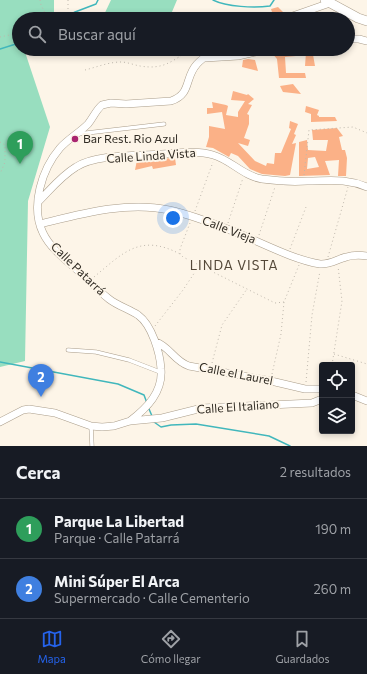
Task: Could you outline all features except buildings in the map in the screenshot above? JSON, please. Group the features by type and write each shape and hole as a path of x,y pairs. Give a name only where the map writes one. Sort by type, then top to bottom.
{"street":[{"path":"301,12 327,1 347,12"},
{"path":"355,16 367,21"},
{"path":"355,39 367,41"},
{"name":"Calle Patarrá","path":"130,421 147,407 158,390 162,372 156,342 140,316 113,302 54,248 43,234 40,224 38,202 39,187 54,156 61,147 88,124 99,107 106,103 126,104 170,101 181,96 193,70 197,64 208,56"},
{"path":"205,58 234,56"},
{"name":"Calle Linda Vista","path":"38,202 65,174 76,166 88,161 118,157 183,153 206,153 216,155 244,173 254,177 278,181 350,181 367,187"},
{"name":"Calle Vieja","path":"40,224 104,210 123,208 167,210 193,216 289,254 324,264"},
{"path":"324,264 345,257 356,255 367,256"},
{"name":"Calle el Laurel","path":"156,342 163,346 183,364 305,389 319,389"},
{"path":"355,397 367,401"},
{"name":"Calle El Italiano","path":"0,422 23,410 29,409 55,413 91,426 114,426 130,421 162,418 202,408 312,403 319,400"}],"lane":[{"path":"75,135 113,129 164,124"},
{"path":"68,350 96,352 128,360 162,372"},
{"path":"91,426 92,446"}],"path":[{"path":"40,0 44,12"},
{"path":"68,0 68,12"},
{"path":"0,37 12,34"},
{"path":"85,70 110,63 122,62 153,68 174,62 181,56"},
{"path":"303,181 309,130 353,127 367,132"},
{"path":"0,142 5,145 5,162 0,174"},
{"path":"180,254 180,248 216,155"},
{"path":"226,229 244,173"},
{"path":"257,241 278,181"},
{"path":"305,389 312,315 324,264 350,181"},
{"path":"289,254 306,207"},
{"path":"89,281 123,253 134,248 148,245 160,246 180,254 183,257 275,303 284,302"},
{"path":"270,381 281,334 284,302 302,258"},
{"path":"333,362 342,301 338,260"},
{"path":"150,332 183,290 199,265"},
{"path":"211,369 222,325 247,289"},
{"path":"334,354 367,364"}],"green space":[{"path":"0,0 54,0 54,12 12,12 12,56 26,56 50,127 28,201 25,361 0,367"},
{"path":"111,0 177,0 172,12 105,12"}],"waterway":[{"path":"75,12 96,4 98,0"},
{"path":"213,0 233,6 256,7 270,6 274,0"},
{"path":"0,49 12,45"},
{"path":"0,362 118,384 144,395 147,403"},
{"path":"149,409 152,416"},
{"path":"154,422 161,427 196,424 269,436 290,446"}],"place":[{"name":"Bar Rest. Rio Azul","path":"75,139"},
{"name":"Parque La Libertad","path":"20,164"},
{"name":"Mini Súper El Arca","path":"41,397"}],"district":[{"name":"LINDA VISTA","path":"234,265"}]}
